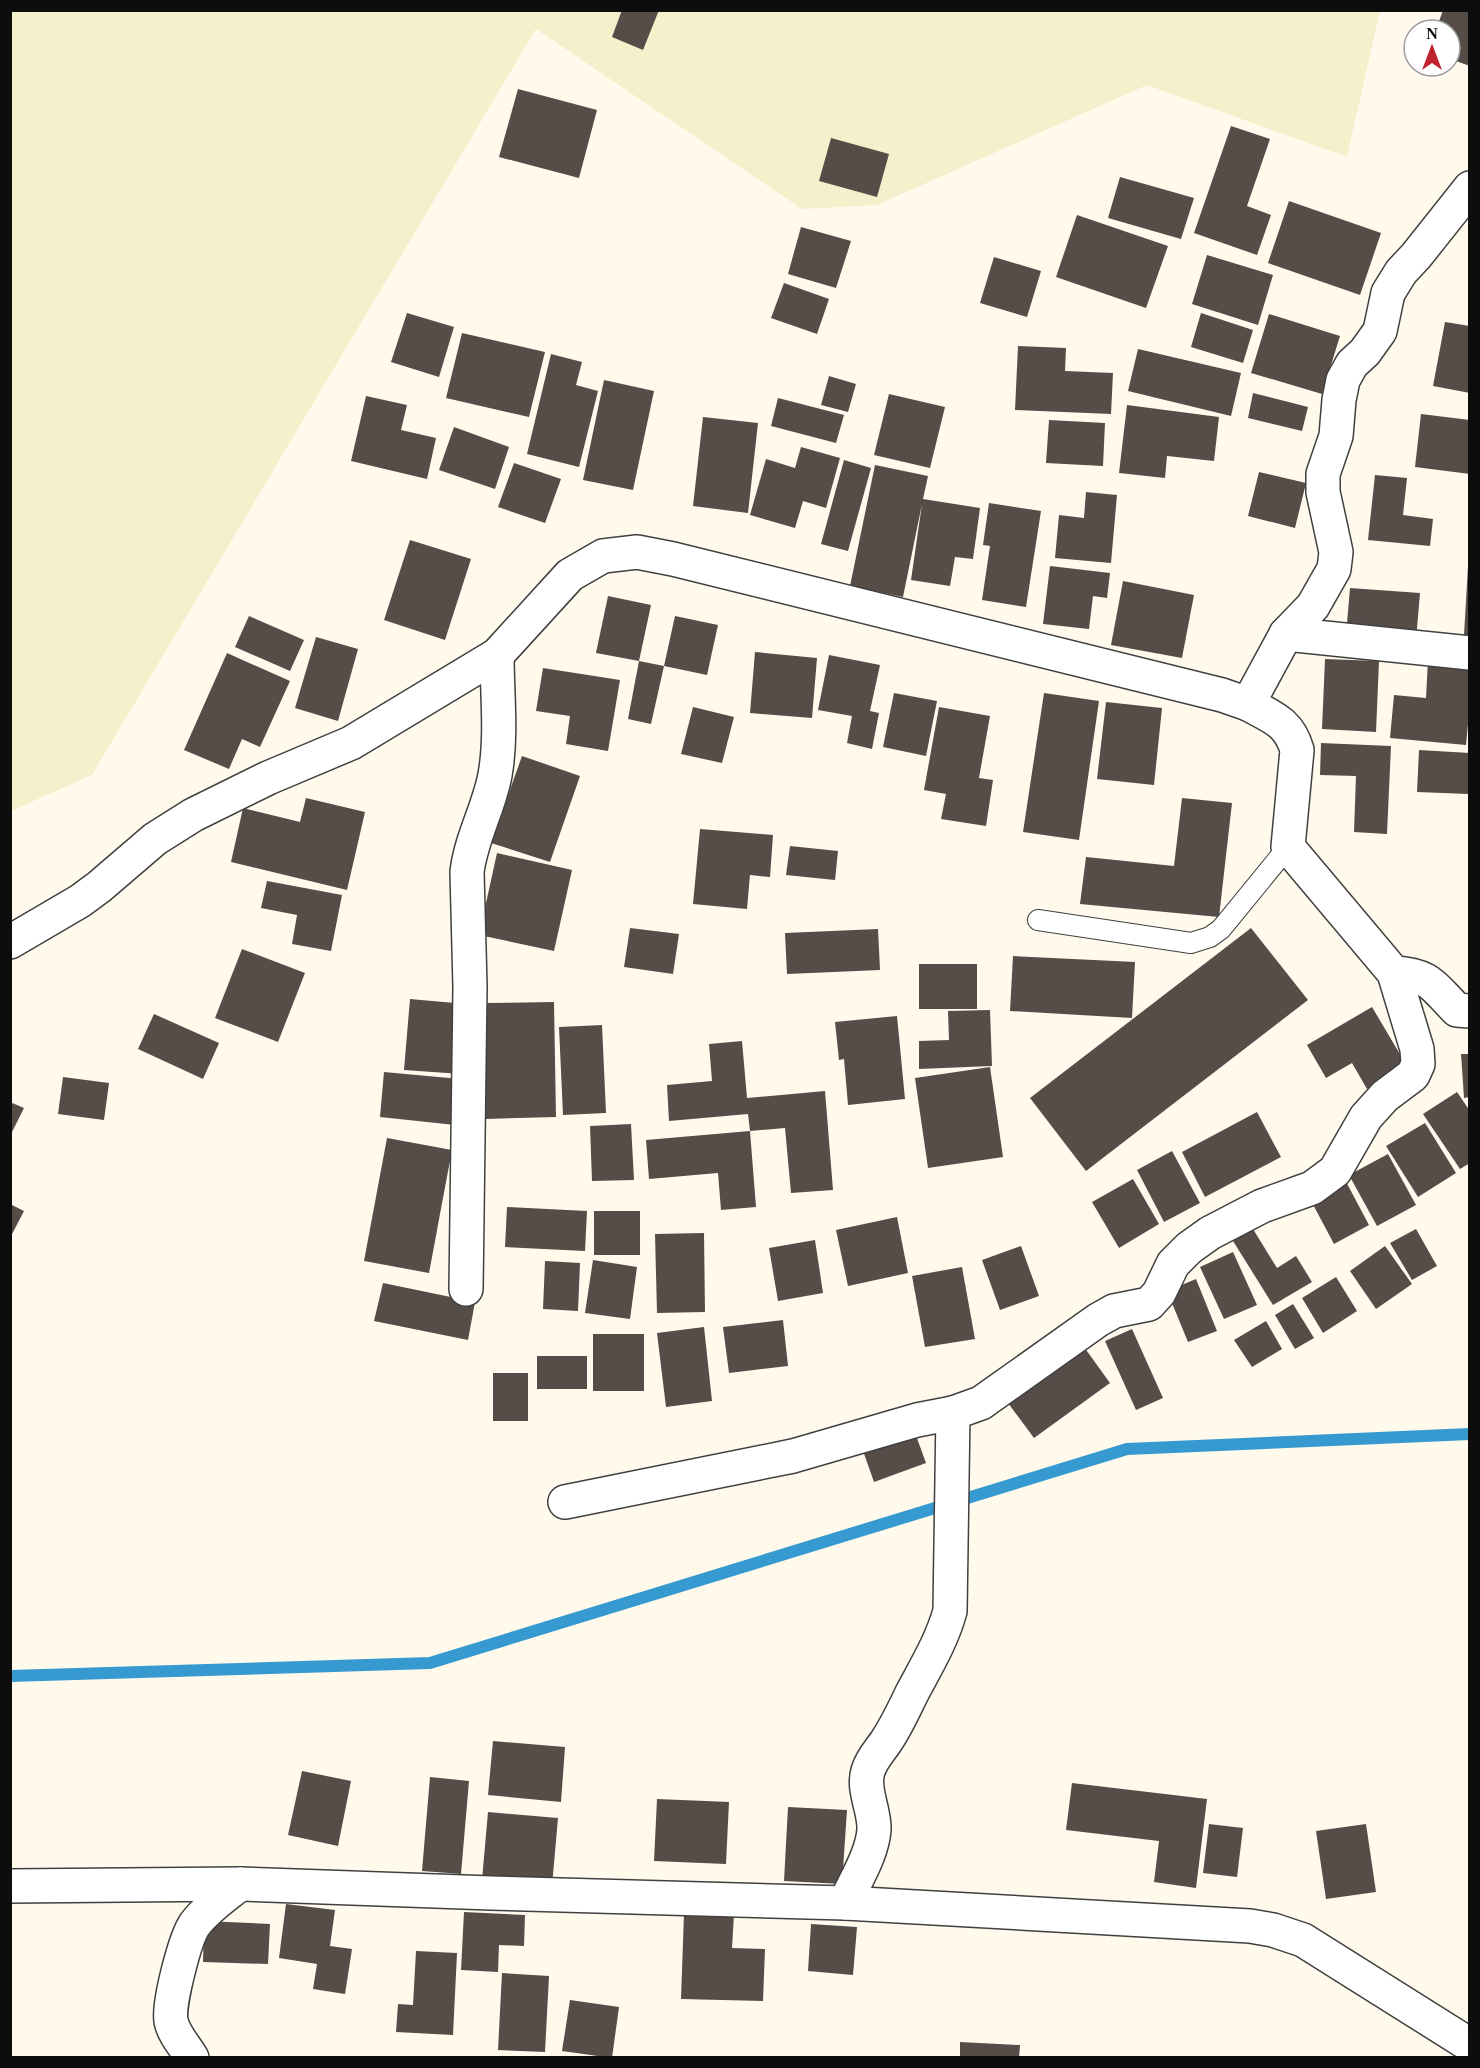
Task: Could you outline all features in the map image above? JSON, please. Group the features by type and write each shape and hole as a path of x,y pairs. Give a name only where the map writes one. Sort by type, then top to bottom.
{"street":[{"path":"1248,704 1286,634 1313,606 1334,569 1336,552 1323,492 1323,474 1336,436 1343,380 1352,364 1365,352 1380,331 1388,293 1401,272 1470,188"},
{"path":"10,942 80,901 155,839 193,816 268,777 351,743 496,655 570,575 603,556 637,552 673,559 1222,695 1248,704 1280,722 1293,736 1297,750 1288,847 1394,973 1417,1049 1418,1064 1413,1075 1385,1096 1366,1117 1335,1171 1312,1188 1262,1206 1210,1233 1189,1248 1173,1264 1159,1293 1149,1304 1114,1311 1098,1320 981,1403 953,1413 917,1420 793,1456 565,1503"},
{"path":"1286,634 1470,653"},
{"path":"466,1289 470,998 467,872 469,854 489,796 498,754 496,655"},
{"path":"1394,973 1422,978 1437,987 1456,1010 1470,1011"},
{"path":"845,1903 869,1850 874,1832 873,1811 867,1791 867,1774 874,1756 887,1741 945,1628 950,1611 953,1413"},
{"path":"192,2058 177,2035 171,2019 173,1998 187,1939 204,1914 240,1884"},
{"path":"10,1886 240,1884 845,1903 1238,1925 1273,1930 1303,1940 1470,2045"}],"lane":[{"path":"1038,920 1191,943 1210,937 1221,929 1288,847"}],"shaded area":[{"path":"10,11 1380,11 1347,157 1147,85 877,205 802,209 536,29 92,775 11,811"}],"building":[{"path":"622,10 659,10 643,50 612,37"},
{"path":"1443,10 1470,10 1470,66 1462,63 1462,18 1440,18"},
{"path":"518,89 597,110 579,178 499,157"},
{"path":"1231,126 1270,139 1247,206 1271,215 1257,255 1194,233"},
{"path":"831,138 889,154 877,197 819,181"},
{"path":"1120,177 1194,198 1181,239 1108,218"},
{"path":"1289,201 1381,233 1360,295 1268,263"},
{"path":"1077,215 1168,246 1146,308 1056,277"},
{"path":"801,227 851,241 836,288 788,274"},
{"path":"1207,255 1273,275 1258,325 1192,304"},
{"path":"994,257 1041,271 1027,317 980,303"},
{"path":"784,283 829,299 817,334 771,318"},
{"path":"407,313 454,327 439,377 391,362"},
{"path":"1201,313 1253,330 1243,363 1191,347"},
{"path":"1269,314 1340,336 1322,394 1251,373"},
{"path":"1445,322 1470,326 1470,393 1433,386"},
{"path":"462,333 545,352 529,417 446,398"},
{"path":"1018,346 1066,348 1065,371 1113,373 1111,414 1015,410"},
{"path":"1138,349 1241,373 1231,416 1128,391"},
{"path":"551,354 582,362 576,385 598,391 579,467 527,454"},
{"path":"829,376 856,384 848,412 821,405"},
{"path":"604,380 654,391 633,490 583,480"},
{"path":"1253,393 1308,407 1302,431 1248,418"},
{"path":"889,394 945,407 930,468 874,455"},
{"path":"366,396 407,405 401,430 436,438 427,479 351,461"},
{"path":"778,398 844,415 836,443 771,426"},
{"path":"1127,405 1219,417 1214,461 1167,456 1165,478 1119,473"},
{"path":"1421,414 1470,420 1470,474 1415,467"},
{"path":"703,417 758,423 748,513 693,506"},
{"path":"1049,420 1105,423 1103,466 1046,463"},
{"path":"454,427 509,447 495,489 439,470"},
{"path":"801,447 840,458 826,508 803,501 795,528 750,515 766,459 795,468"},
{"path":"844,460 871,468 848,551 821,544"},
{"path":"514,463 561,479 545,523 498,507"},
{"path":"875,465 928,476 923,499 980,508 973,559 955,557 950,586 911,580 922,504 903,597 850,586"},
{"path":"1259,472 1306,483 1295,528 1248,516"},
{"path":"1375,475 1407,478 1403,515 1433,519 1430,546 1368,540"},
{"path":"1086,492 1117,495 1111,563 1055,558 1059,515 1084,518"},
{"path":"989,503 1041,511 1026,607 982,600 990,546 983,545"},
{"path":"410,540 471,559 445,640 384,620"},
{"path":"1050,566 1110,573 1107,598 1093,596 1089,629 1043,624"},
{"path":"1468,566 1470,566 1470,635 1464,635"},
{"path":"1123,581 1194,595 1182,658 1111,645"},
{"path":"1350,588 1420,593 1416,640 1346,635"},
{"path":"608,596 651,605 639,661 596,653"},
{"path":"249,616 304,640 290,671 235,647"},
{"path":"675,616 718,625 707,675 664,666"},
{"path":"316,637 358,649 338,721 295,708"},
{"path":"755,652 817,658 812,718 750,713"},
{"path":"227,653 290,681 260,747 242,739 229,769 184,750"},
{"path":"829,655 880,665 870,711 879,713 872,749 847,743 852,716 818,710"},
{"path":"1325,659 1379,661 1376,732 1322,729"},
{"path":"1428,660 1470,664 1470,703 1466,745 1390,738 1394,695 1426,698"},
{"path":"639,661 664,666 651,724 628,719"},
{"path":"543,668 620,680 608,751 566,744 570,716 536,711"},
{"path":"894,693 937,701 926,756 883,747"},
{"path":"1044,693 1099,701 1079,840 1023,832"},
{"path":"1106,702 1162,708 1154,785 1097,779"},
{"path":"693,707 734,717 722,763 681,754"},
{"path":"939,707 990,716 979,778 993,780 986,826 941,819 946,794 924,790"},
{"path":"1321,743 1391,746 1387,834 1354,832 1356,776 1320,775"},
{"path":"1419,750 1470,753 1468,794 1417,792"},
{"path":"522,756 580,776 550,862 491,843"},
{"path":"306,798 365,812 347,890 231,862 243,808 300,822"},
{"path":"1182,798 1232,803 1219,917 1080,904 1086,857 1174,866"},
{"path":"700,829 773,835 770,877 750,875 747,909 693,904"},
{"path":"790,846 838,851 835,880 786,875"},
{"path":"497,853 572,870 554,951 479,935"},
{"path":"267,881 342,895 331,951 292,944 297,915 261,908"},
{"path":"630,928 679,934 673,974 624,967"},
{"path":"1251,928 1308,1000 1086,1171 1030,1098"},
{"path":"878,929 880,970 787,974 785,933"},
{"path":"242,949 305,973 278,1042 215,1018"},
{"path":"1013,956 1135,962 1132,1018 1010,1011"},
{"path":"919,964 977,964 977,1009 919,1009"},
{"path":"410,999 466,1004 461,1074 404,1070"},
{"path":"554,1002 556,1117 486,1119 484,1003"},
{"path":"1372,1007 1407,1066 1367,1089 1352,1063 1326,1078 1307,1045"},
{"path":"990,1010 992,1066 919,1069 919,1041 949,1040 948,1011"},
{"path":"154,1014 219,1043 203,1079 138,1049"},
{"path":"897,1016 905,1099 848,1105 844,1059 839,1060 835,1022"},
{"path":"602,1025 606,1113 563,1115 559,1027"},
{"path":"742,1041 747,1098 825,1091 833,1190 791,1193 785,1128 750,1131 748,1114 669,1121 667,1085 712,1081 709,1044"},
{"path":"1461,1054 1470,1054 1470,1097 1464,1098"},
{"path":"990,1067 1003,1157 928,1168 915,1078"},
{"path":"384,1072 460,1079 455,1125 380,1117"},
{"path":"63,1077 109,1083 104,1120 58,1114"},
{"path":"1457,1092 1470,1111 1470,1163 1460,1169 1423,1114"},
{"path":"10,1102 24,1108 10,1136"},
{"path":"1257,1112 1281,1157 1205,1197 1182,1152"},
{"path":"1425,1123 1456,1173 1418,1197 1386,1146"},
{"path":"631,1124 634,1180 592,1181 590,1126"},
{"path":"750,1131 756,1207 721,1210 718,1173 649,1179 646,1140"},
{"path":"387,1138 452,1150 429,1273 364,1261"},
{"path":"1172,1151 1200,1203 1164,1222 1137,1170"},
{"path":"1388,1154 1416,1205 1377,1226 1349,1175"},
{"path":"1344,1178 1369,1225 1334,1244 1309,1197"},
{"path":"1133,1179 1159,1224 1119,1248 1092,1202"},
{"path":"10,1204 24,1211 10,1238"},
{"path":"507,1207 587,1211 585,1251 505,1247"},
{"path":"594,1211 640,1211 640,1255 594,1255"},
{"path":"897,1217 908,1273 848,1286 836,1230"},
{"path":"1253,1229 1277,1268 1296,1256 1312,1282 1273,1305 1233,1241"},
{"path":"1416,1229 1437,1266 1412,1280 1390,1243"},
{"path":"704,1233 705,1312 657,1313 655,1234"},
{"path":"815,1240 823,1293 778,1301 769,1248"},
{"path":"1021,1246 1039,1296 1000,1310 982,1260"},
{"path":"1385,1246 1412,1284 1376,1309 1350,1271"},
{"path":"1233,1252 1257,1305 1224,1319 1200,1267"},
{"path":"593,1260 637,1267 630,1319 585,1313"},
{"path":"545,1261 580,1263 578,1311 543,1309"},
{"path":"962,1267 975,1339 925,1347 912,1276"},
{"path":"1336,1277 1357,1311 1323,1333 1302,1298"},
{"path":"1196,1279 1217,1331 1188,1342 1167,1291"},
{"path":"383,1283 475,1302 468,1340 374,1321"},
{"path":"1293,1304 1314,1338 1295,1349 1275,1315"},
{"path":"783,1320 788,1366 729,1373 723,1327"},
{"path":"1266,1321 1282,1349 1252,1367 1234,1340"},
{"path":"704,1327 712,1401 666,1407 657,1333"},
{"path":"1132,1329 1163,1398 1136,1410 1105,1341"},
{"path":"593,1334 644,1334 644,1391 593,1391"},
{"path":"1079,1340 1110,1383 1034,1438 1002,1395"},
{"path":"537,1356 587,1356 587,1389 537,1389"},
{"path":"493,1373 528,1373 528,1421 493,1421"},
{"path":"914,1430 926,1463 874,1482 862,1448"},
{"path":"493,1741 565,1747 561,1802 488,1795"},
{"path":"302,1771 351,1781 338,1846 288,1835"},
{"path":"430,1777 469,1781 461,1874 422,1871"},
{"path":"1072,1783 1207,1799 1196,1888 1154,1882 1159,1841 1066,1830"},
{"path":"657,1799 729,1802 726,1864 654,1861"},
{"path":"788,1807 847,1810 842,1884 784,1881"},
{"path":"488,1812 558,1818 552,1886 482,1880"},
{"path":"1209,1824 1243,1828 1237,1877 1203,1873"},
{"path":"1366,1824 1376,1892 1326,1899 1316,1831"},
{"path":"286,1904 335,1910 330,1946 352,1949 345,1994 313,1989 317,1964 279,1958"},
{"path":"464,1912 525,1915 524,1946 499,1945 498,1972 461,1970"},
{"path":"684,1913 734,1914 732,1948 765,1949 763,2001 681,1999"},
{"path":"204,1921 270,1924 268,1964 203,1962"},
{"path":"811,1924 857,1927 853,1975 808,1971"},
{"path":"416,1951 457,1953 453,2035 396,2032 398,2004 413,2005"},
{"path":"502,1973 549,1976 545,2052 498,2050"},
{"path":"570,2000 619,2007 612,2058 562,2051"},
{"path":"960,2042 1020,2045 1019,2058 960,2058"}],"waterway":[{"path":"10,1676 430,1663 1127,1449 1470,1434"}]}
